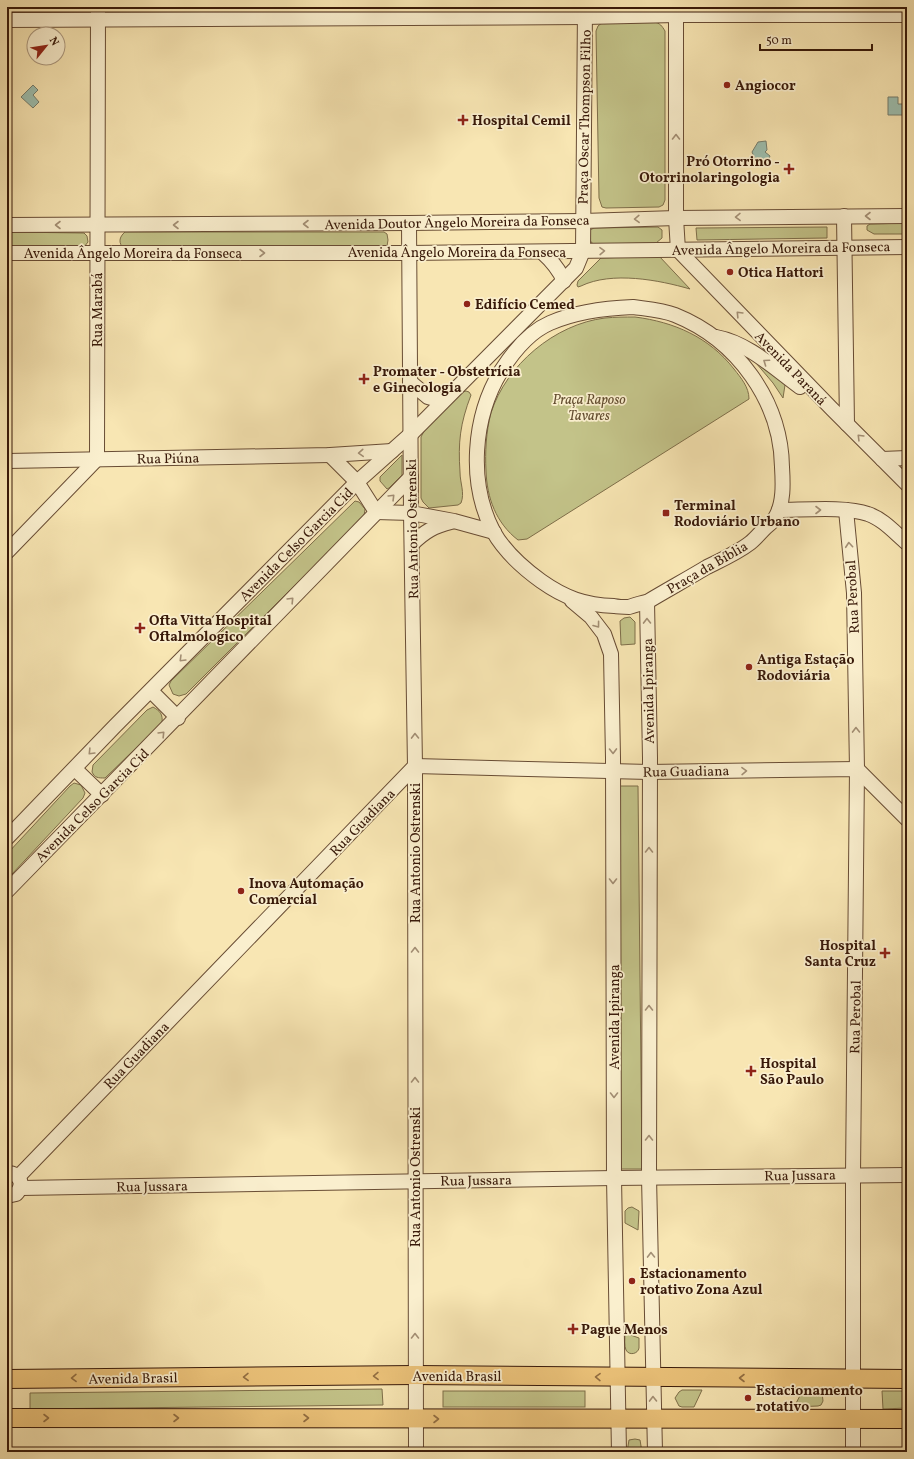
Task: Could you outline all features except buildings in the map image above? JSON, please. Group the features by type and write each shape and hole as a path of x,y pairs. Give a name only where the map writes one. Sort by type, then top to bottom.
{"main road":[{"name":"Avenida Brasil","path":"7,1379 415,1375 907,1379"},
{"path":"7,1418 907,1419"}],"street":[{"path":"676,11 676,218 678,250"},
{"path":"7,20 98,13 676,11 907,15"},
{"name":"Praça Oscar Thompson Filho","path":"583,251 585,12"},
{"name":"Rua Marabá","path":"97,459 98,13"},
{"path":"844,216 847,424"},
{"name":"Avenida Doutor Ângelo Moreira da Fonseca","path":"7,225 409,223 583,221 676,218 907,216"},
{"name":"Rua Antonio Ostrenski","path":"409,223 410,382 412,433 411,513 415,766 416,1452"},
{"name":"Avenida Ângelo Moreira da Fonseca","path":"7,254 542,252 907,247"},
{"name":"Avenida Paraná","path":"678,250 907,484"},
{"name":"Avenida Celso Garcia Cid","path":"7,838 358,482 412,433 502,341 564,281 576,268 583,251"},
{"path":"542,252 559,270 564,281"},
{"name":"Praça da Bíblia","path":"633,307 652,309 674,315 714,336 746,369 763,393 774,416 781,445 783,482 779,510 775,518 750,543 647,602 628,607 596,606 569,598 550,587 515,560 494,532 486,513 480,491 476,461 480,429 488,395 506,363 516,349 527,338 550,323 593,311 633,307"},
{"path":"488,395 502,341 550,323"},
{"path":"714,336 727,339 740,345 832,409"},
{"path":"410,382 428,397 442,401"},
{"name":"Rua Piúna","path":"7,461 330,455 392,451"},
{"path":"330,455 358,482 376,512 411,513 454,521 494,532"},
{"path":"882,459 907,458"},
{"path":"7,552 97,459"},
{"name":"Avenida Celso Garcia Cid","path":"7,891 178,718 411,477"},
{"path":"779,510 846,510 868,514 883,522 907,543"},
{"name":"Rua Perobal","path":"846,510 854,592 857,769 853,1175 853,1452"},
{"path":"412,544 428,530 454,521"},
{"name":"Avenida Ipiranga","path":"569,598 591,617 604,634 611,654 613,772 614,1178 619,1452"},
{"name":"Avenida Ipiranga","path":"647,602 649,772 649,1177 653,1418 655,1452"},
{"path":"151,691 178,718"},
{"name":"Rua Guadiana","path":"15,1179 415,766 613,772 857,769"},
{"path":"75,769 102,795"},
{"path":"857,769 907,820"},
{"name":"Rua Jussara","path":"15,1179 415,1181 907,1175"},
{"path":"7,1196 16,1194 15,1179"}],"green space":[{"path":"603,22 654,22 661,25 665,31 665,200 663,205 659,207 606,208 602,207 599,198 596,31 598,26"},
{"path":"907,223 907,234 874,234 867,230 867,226 870,224"},
{"path":"658,227 662,230 662,238 656,243 594,244 589,239 590,230 594,228"},
{"path":"827,227 827,238 697,240 696,228"},
{"path":"7,232 84,233 87,236 88,242 84,247 7,247"},
{"path":"125,232 384,232 387,234 388,240 387,246 383,249 124,249 120,240 121,236"},
{"path":"659,256 690,289 636,278 607,279 593,281 578,287 577,285 578,281 601,258"},
{"name":"Praça Raposo Tavares","path":"635,317 649,319 677,327 702,340 724,358 742,379 749,395 749,399 527,539 518,540 510,533 498,518 488,491 486,471 487,435 489,420 498,395 520,363 551,338 586,322 605,318"},
{"path":"758,359 785,385 783,398 773,383 756,363 755,361"},
{"path":"466,391 471,395 464,415 460,442 459,461 463,495 461,503 458,505 429,508 421,498 421,437 424,431 463,392"},
{"path":"402,455 402,475 387,489 380,481 380,477"},
{"path":"355,501 359,502 365,509 364,516 186,694 179,696 173,694 169,685 171,681"},
{"path":"630,617 635,622 635,644 621,645 620,621 624,618"},
{"path":"153,707 160,713 162,723 105,778 96,777 92,772 93,765 147,710"},
{"path":"74,783 81,785 85,793 83,798 12,874 7,877 7,854"},
{"path":"616,786 638,786 642,1169 621,1169"},
{"path":"632,1207 639,1211 638,1230 625,1223 625,1211"},
{"path":"625,1333 639,1338 639,1348 637,1352 631,1354 627,1352"},
{"path":"382,1389 383,1405 30,1409 30,1393"},
{"path":"682,1390 702,1390 694,1407 679,1406 675,1398"},
{"path":"803,1390 819,1390 822,1392 823,1401 821,1405 794,1407"},
{"path":"443,1391 585,1391 585,1407 443,1407"},
{"path":"882,1391 907,1391 907,1408 883,1409"},
{"path":"629,1440 640,1440 642,1452 627,1452"}],"shaded area":[{"path":"33,85 38,90 33,95 39,102 33,108 21,97"},
{"path":"888,97 898,97 898,104 907,104 907,115 888,115"},
{"path":"766,141 767,150 765,152 770,156 768,161 756,161 752,152 758,142"}],"place":[{"name":"Angiocor","path":"727,85"},
{"name":"Hospital Cemil","path":"463,120"},
{"name":"Pró Otorrino - Otorrinolaringologia","path":"789,169"},
{"name":"Otica Hattori","path":"730,272"},
{"name":"Edifício Cemed","path":"467,304"},
{"name":"Promater - Obstetrícia e Ginecologia","path":"364,379"},
{"name":"Terminal Rodoviário Urbano","path":"666,513"},
{"name":"Ofta Vitta Hospital Oftalmologico","path":"140,628"},
{"name":"Antiga Estação Rodoviária","path":"749,667"},
{"name":"Inova Automação Comercial","path":"241,891"},
{"name":"Hospital Santa Cruz","path":"885,953"},
{"name":"Hospital São Paulo","path":"751,1071"},
{"name":"Estacionamento rotativo Zona Azul","path":"632,1281"},
{"name":"Pague Menos","path":"573,1329"},
{"name":"Estacionamento rotativo","path":"748,1398"}]}
